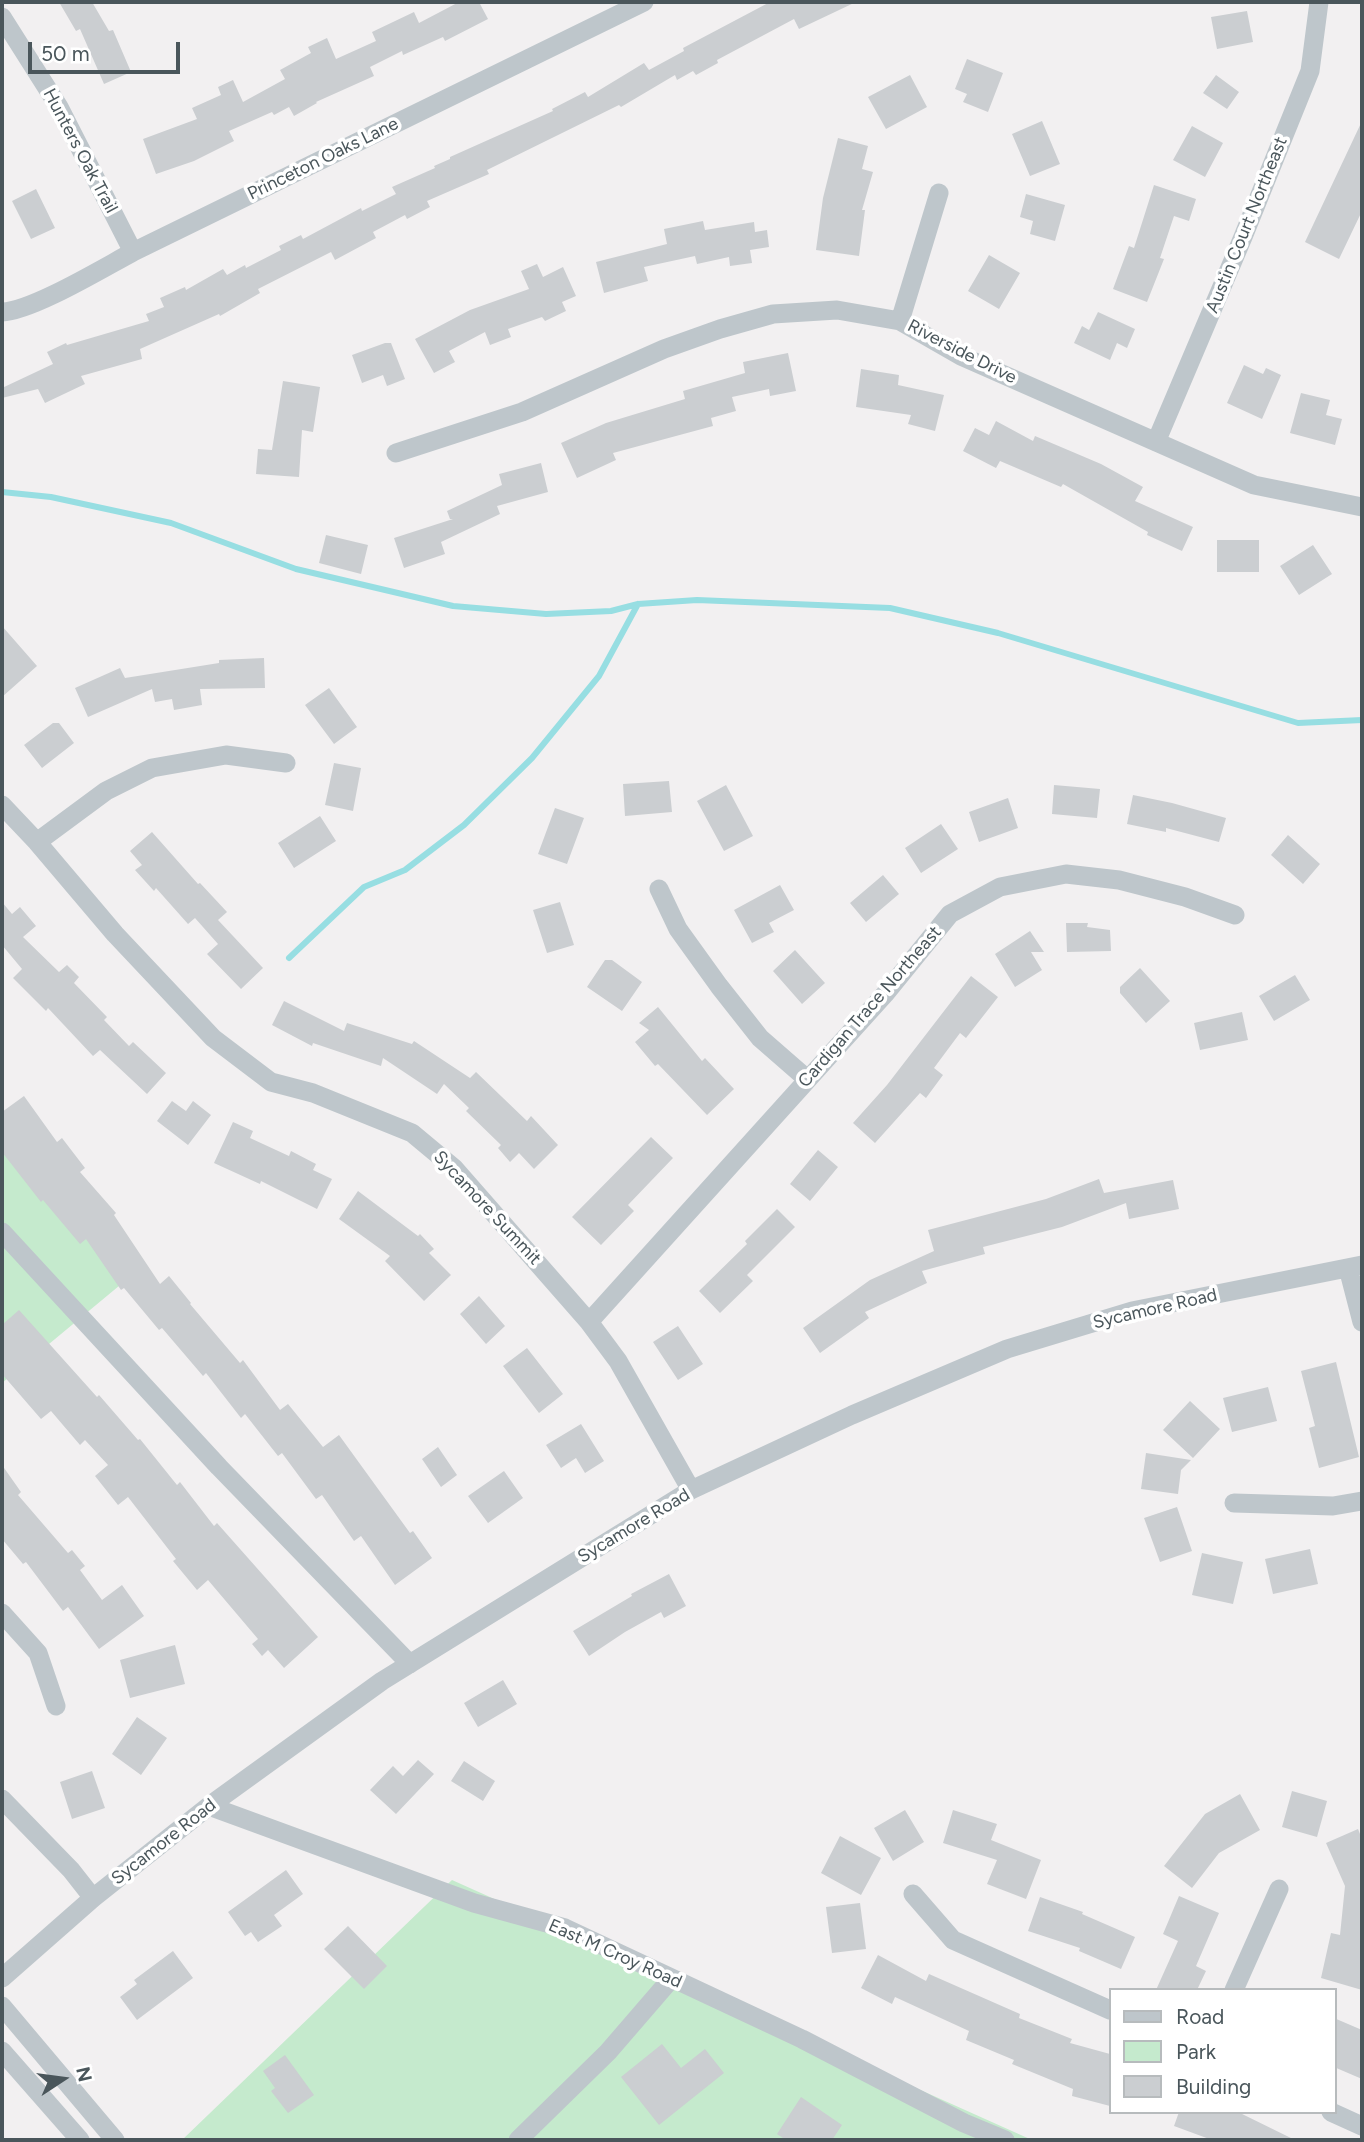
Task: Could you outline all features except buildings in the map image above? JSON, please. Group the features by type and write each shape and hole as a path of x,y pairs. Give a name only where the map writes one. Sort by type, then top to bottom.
{"street":[{"name":"Princeton Oaks Lane","path":"2,312 14,312 73,284 133,252 644,2"},
{"name":"Austin Court Northeast","path":"1156,442 1310,71 1319,2"},
{"name":"Hunters Oak Trail","path":"2,17 59,107 133,252"},
{"path":"900,321 939,193"},
{"name":"Riverside Drive","path":"397,453 522,412 664,349 720,329 773,314 837,310 900,321 961,355 1254,485 1362,507"},
{"path":"37,842 106,791 152,768 226,755 286,764"},
{"name":"Sycamore Summit","path":"2,805 115,934 213,1038 271,1082 313,1093 412,1133 454,1168 589,1322 618,1361 691,1490"},
{"name":"Cardigan Trace Northeast","path":"589,1322 885,993 950,914 1000,887 1066,874 1119,880 1185,897 1235,915"},
{"path":"659,889 678,929 727,997 760,1038 807,1079"},
{"path":"2,1233 219,1467 410,1664"},
{"path":"1355,1266 1362,1322"},
{"name":"Sycamore Road","path":"2,1978 93,1898 209,1806 382,1681 691,1490 852,1415 1007,1349 1132,1311 1355,1266"},
{"path":"1234,1503 1334,1506 1362,1501"},
{"path":"2,1613 38,1653 57,1706"},
{"path":"2,1799 71,1870 93,1898"},
{"name":"East M Croy Road","path":"209,1806 474,1903 565,1928 802,2039 964,2123 1005,2140"},
{"path":"1235,1988 1279,1889"},
{"path":"913,1894 953,1940 1108,2009"},
{"path":"519,2140 608,2052 671,1979"},
{"path":"2,2006 115,2140"},
{"path":"2,2051 80,2140"},
{"path":"37,2092 58,2073"},
{"path":"1335,2114 1362,2126"}],"green space":[{"path":"2,1111 137,1271 2,1383"},
{"path":"452,1880 1032,2140 182,2140"}],"waterway":[{"path":"2,492 51,497 171,523 296,569 453,606 546,614 611,611 638,604 697,600 890,608 998,633 1298,723 1362,720"},
{"path":"289,958 364,887 405,870 464,825 532,758 599,676 638,604"}]}
